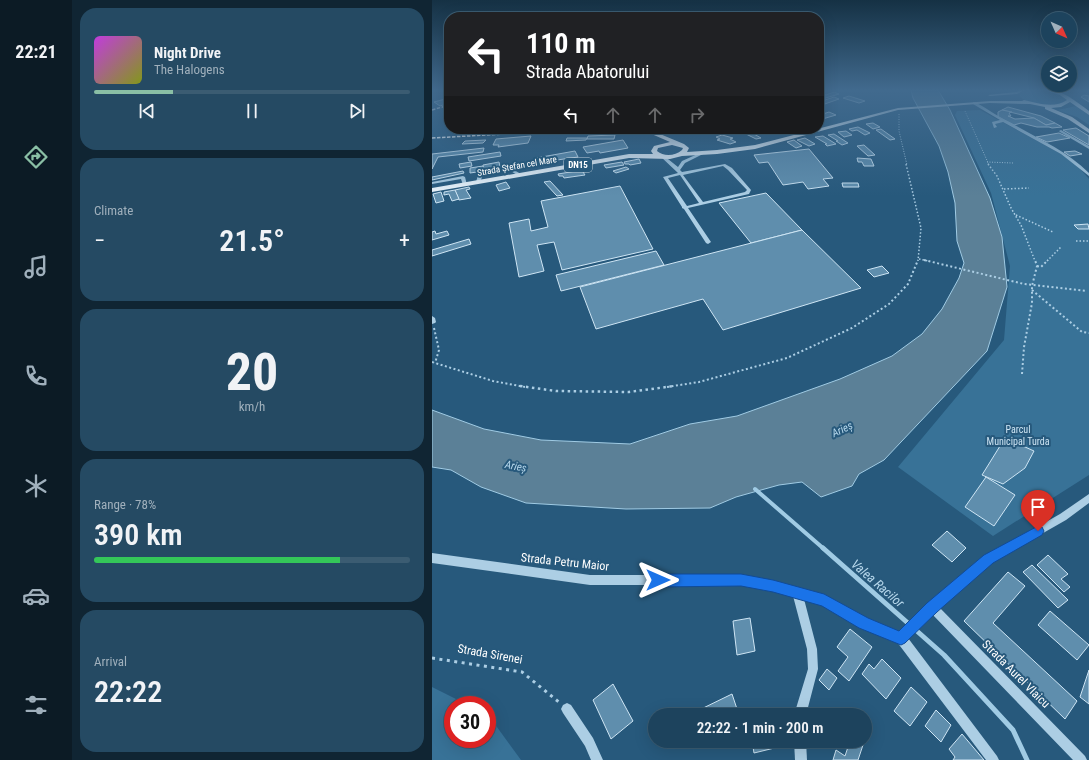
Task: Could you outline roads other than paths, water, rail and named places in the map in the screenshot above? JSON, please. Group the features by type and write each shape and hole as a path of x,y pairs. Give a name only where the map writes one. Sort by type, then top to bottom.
{"main road":[{"path":"650,134 659,142 654,151 661,156"},
{"path":"655,134 683,146 685,151 679,155"},
{"name":"Strada Ștefan cel Mare","path":"629,156 661,156 728,151 770,143 803,134"},
{"name":"Strada Ștefan cel Mare","path":"432,190 629,156 667,144 728,151"}],"street":[{"path":"1012,125 1065,155 1079,164 1089,175"},
{"path":"1062,131 1089,148"},
{"path":"679,172 683,162 703,153"},
{"path":"679,155 676,163 679,172"},
{"path":"661,156 679,172 702,204"},
{"path":"684,208 747,194 749,190 730,169 724,165 679,172 665,177 684,208 708,242"},
{"path":"432,183 463,178 464,184"},
{"path":"992,760 901,638 932,607 989,559 1063,517 1089,498"},
{"name":"Strada Petru Maior","path":"432,558 590,580 741,580 824,600 864,623 901,638"},
{"path":"797,593 812,649 812,670 802,708"},
{"name":"Strada Aurel Vlaicu","path":"932,607 1082,760"},
{"path":"567,709 589,742 597,760"},
{"path":"800,748 801,760"}],"water":[{"name":"Arieș","path":"928,125 957,125 990,198 1002,237 1007,287 987,351 884,460 859,474 852,486 821,497 802,482 779,485 736,497 710,508 626,509 526,503 481,487 451,470 432,467 432,410 484,429 541,440 630,444 690,424 737,416 840,379 892,356 922,334 942,309 959,278 964,263 957,241 955,203 948,172 939,146"}],"waterway":[{"name":"Valea Racilor","path":"755,489 824,549"},
{"name":"Valea Racilor","path":"823,548 944,655 1013,730 1027,760"}],"railway":[{"path":"432,138 504,134"}],"park label":[{"name":"Parcul Municipal Turda","path":"1018,434"}]}
